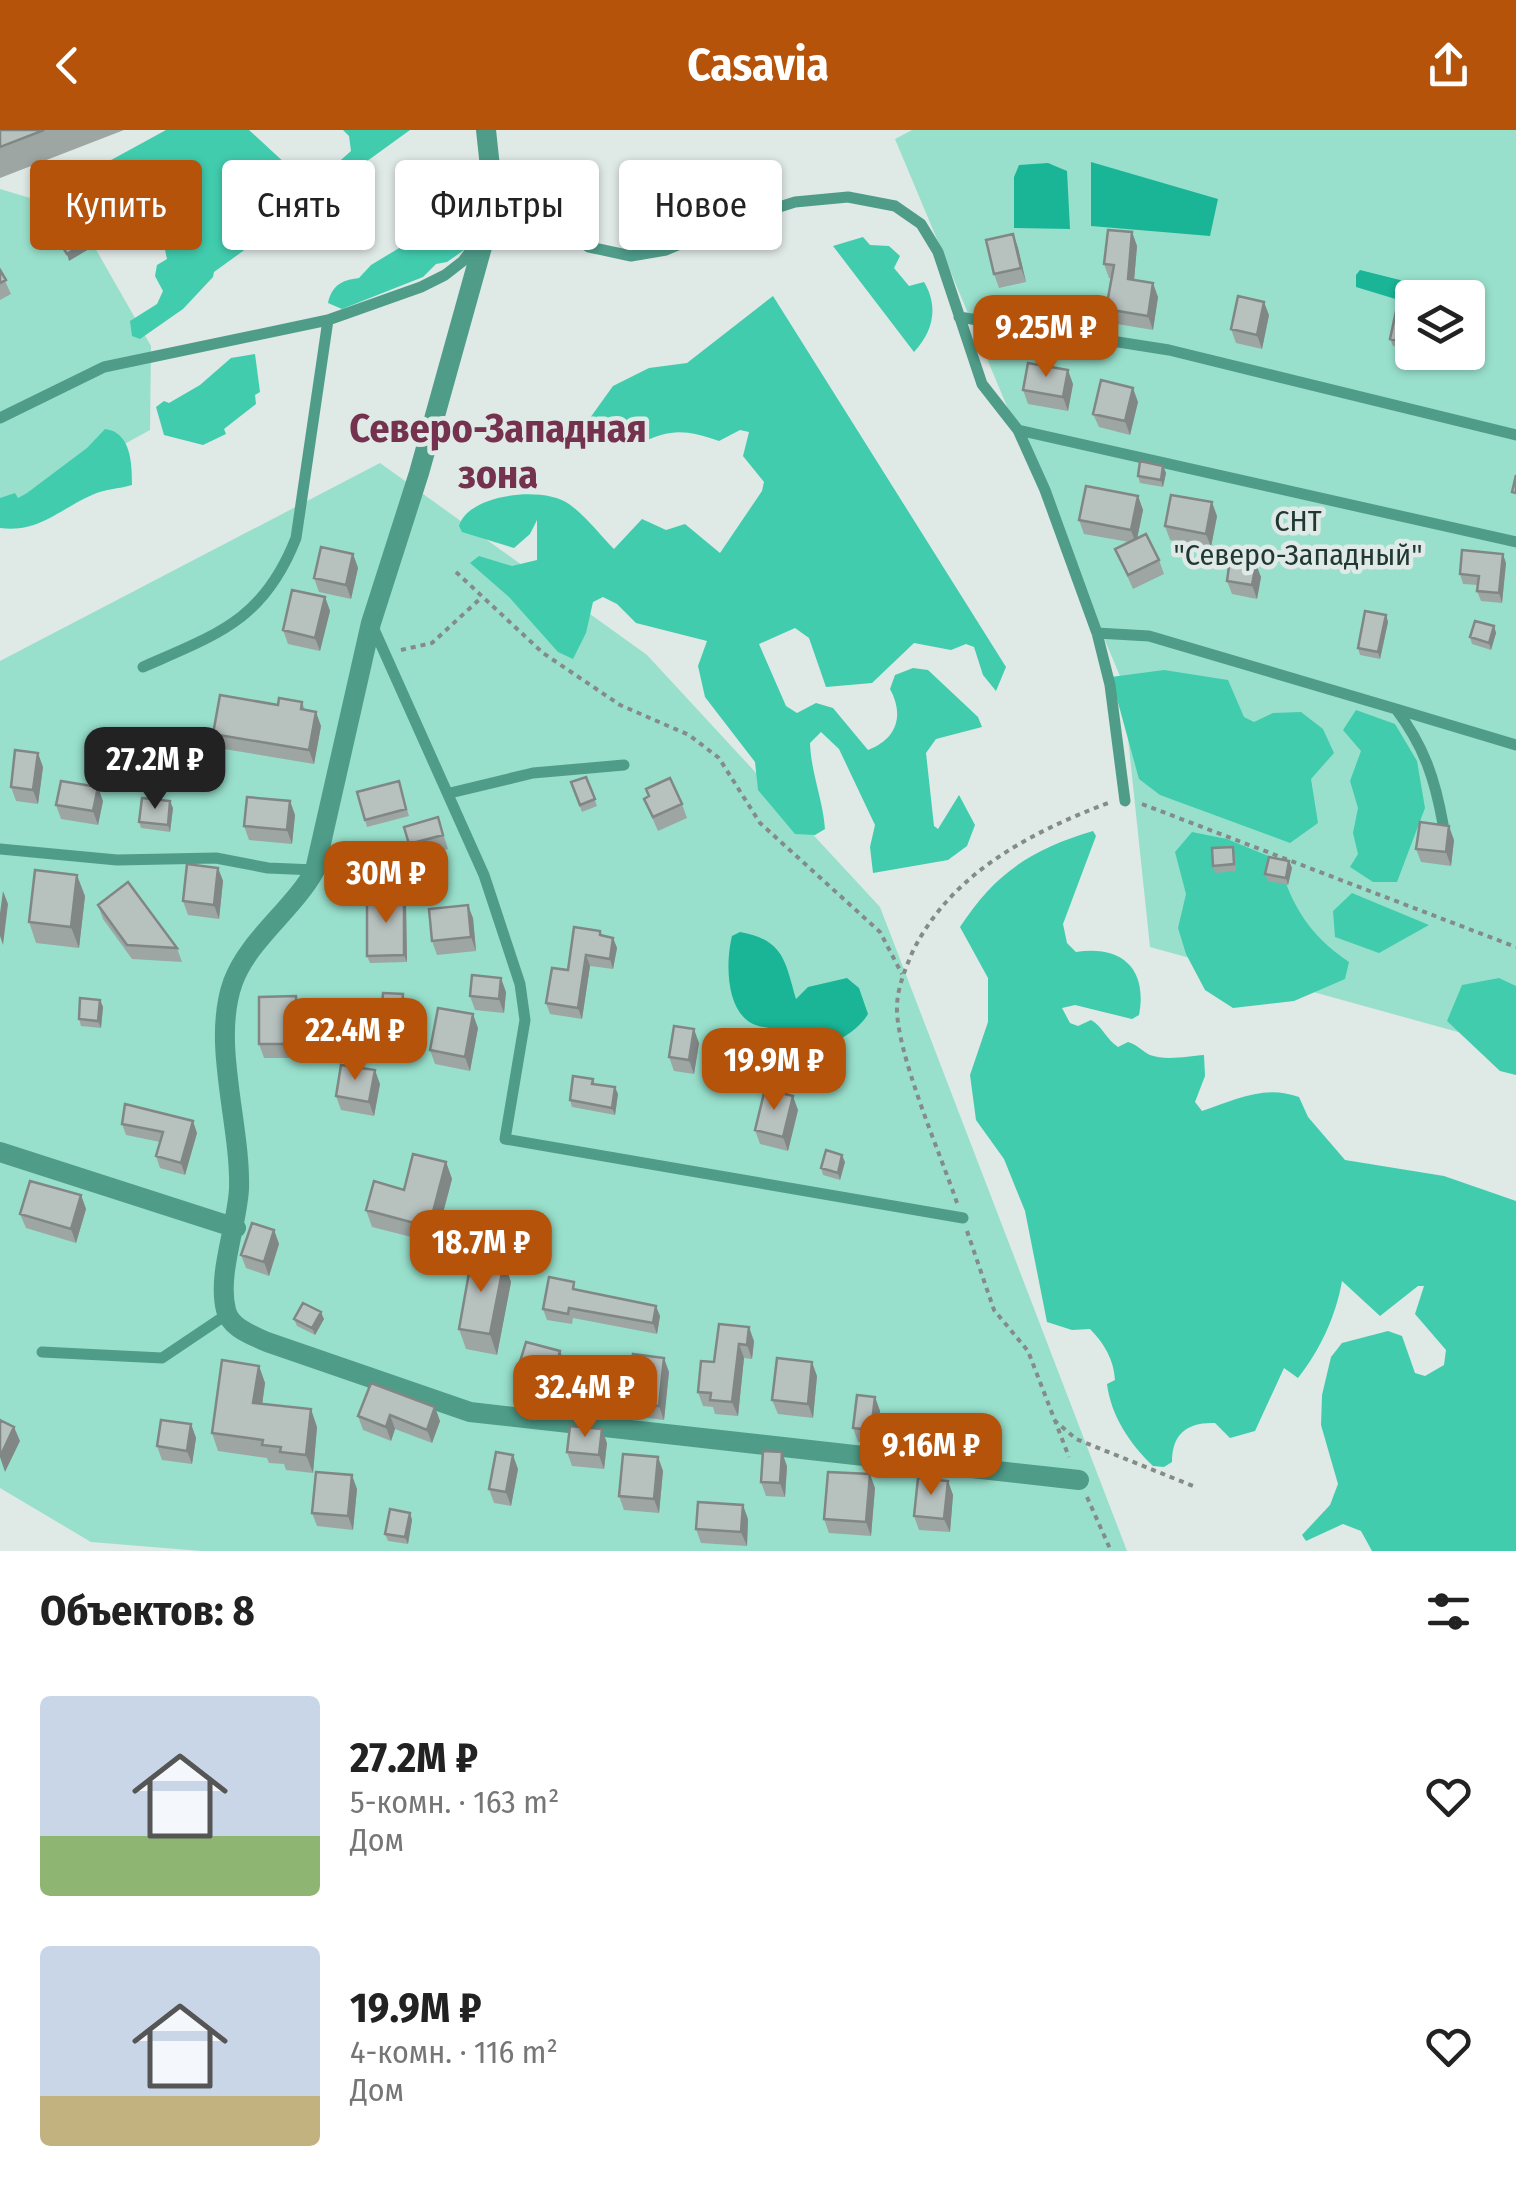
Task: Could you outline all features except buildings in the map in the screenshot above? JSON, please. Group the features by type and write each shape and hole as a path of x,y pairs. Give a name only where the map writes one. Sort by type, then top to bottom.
{"street":[{"path":"486,130 488,160"},
{"path":"481,250 372,623 315,870 306,887 246,958 228,1000 226,1041 239,1185 236,1228 224,1289 226,1315 243,1332 267,1342 470,1412 1079,1480"},
{"path":"0,1152 236,1228"}],"lane":[{"path":"599,249 631,256 666,250 795,202 848,197 895,206 921,224 938,252 982,384 1018,430 1045,490 1097,633 1110,685 1125,801"},
{"path":"0,418 104,367 328,320 446,275 471,250"},
{"path":"960,317 1169,350 1516,435"},
{"path":"143,667 239,620 265,596 284,568 296,538 328,320"},
{"path":"1018,430 1516,542"},
{"path":"372,623 484,874 520,984 525,1020 505,1139 962,1218"},
{"path":"1097,633 1149,636 1516,745"},
{"path":"1396,709 1417,737 1437,790 1443,824"},
{"path":"450,793 532,773 624,764"},
{"path":"0,849 117,860 216,858 268,868 315,870"},
{"path":"42,1352 162,1358 226,1315"}],"path":[{"path":"456,572 558,664 620,706 689,735 719,758 760,823 880,932 902,974"},
{"path":"386,654 432,642 482,596"},
{"path":"1111,1551 1051,1418 1028,1351 994,1310 904,1043 897,1005 902,974 921,935 948,899 1010,848 1107,804 1125,801 1142,804 1516,947"},
{"path":"1051,1418 1076,1439 1193,1486"}],"green space":[{"name":"СНТ \"Северо-Западный\"","path":"912,130 1516,130 1516,1048 1150,947 1122,681 895,139"},
{"path":"0,189 30,198 30,250 96,250 151,346 150,430 0,512"},
{"path":"380,463 647,655 880,907 1127,1551 201,1551 91,1542 0,1488 0,661"}],"shaded area":[{"path":"166,130 249,130 282,160 222,160 222,250 244,250 214,272 183,309 140,339 132,336 130,321 157,304 163,291 155,276 157,265 167,259 165,250 202,250 202,160 111,160"},
{"path":"343,130 410,130 369,160 341,160 351,151 349,136"},
{"path":"1091,162 1218,199 1210,236 1091,226"},
{"path":"1048,163 1067,171 1070,229 1014,228 1014,177 1019,165"},
{"path":"863,237 870,245 889,246 900,256 894,268 909,286 924,282 929,291 932,319 914,352 833,246"},
{"path":"396,250 464,250 447,262 436,264 423,277 342,309 328,303 339,284 359,278 371,265"},
{"path":"1360,270 1400,280 1395,280 1395,299 1356,287"},
{"path":"773,296 1006,667 996,691 983,675 974,647 966,644 951,650 914,643 872,683 826,687 809,638 795,628 759,644 786,706 797,713 816,703 833,708 868,750 886,739 896,725 897,708 890,689 895,675 913,668 928,670 978,717 982,727 936,739 926,753 934,826 938,829 959,795 975,825 967,846 948,860 873,873 870,847 875,825 839,749 821,732 810,743 825,829 815,835 795,834 758,790 755,762 705,697 698,666 707,641 636,623 617,604 603,597 593,602 586,633 573,659 558,652 509,597 470,563 479,556 512,566 537,560 537,520 530,534 514,548 462,532 459,526 477,506 526,494 558,498 569,504 614,549 642,519 666,530 685,524 720,553 762,491 764,482 743,456 749,432 740,430 719,441 670,433 640,444 624,432 605,434 590,418 613,386 649,368 687,363"},
{"path":"255,354 260,392 255,395 256,404 224,429 226,434 203,445 164,435 156,407 200,385 231,358"},
{"path":"105,429 114,431 125,442 132,485 97,493 37,524 0,528 0,498 15,493 18,498 27,493 87,448"},
{"path":"1164,670 1228,680 1244,717 1254,722 1273,713 1301,712 1323,729 1334,753 1311,779 1318,823 1290,843 1160,795 1139,779 1111,677"},
{"path":"1356,710 1395,724 1417,761 1425,808 1397,882 1373,882 1350,867 1358,854 1353,833 1358,808 1350,781 1361,751 1343,730"},
{"path":"1093,831 1096,836 1063,924 1067,943 1076,952 1106,952 1128,963 1139,984 1141,999 1139,1015 1132,1019 1075,1005 1062,1008 1070,1023 1078,1026 1091,1020 1118,1047 1128,1042 1156,1057 1204,1055 1205,1076 1195,1102 1202,1111 1238,1098 1286,1093 1299,1097 1308,1117 1345,1160 1444,1176 1516,1201 1516,1551 1372,1551 1361,1531 1343,1524 1306,1541 1302,1535 1330,1505 1338,1484 1321,1425 1322,1395 1331,1357 1342,1343 1388,1331 1402,1336 1415,1373 1425,1376 1444,1365 1446,1350 1415,1314 1424,1286 1418,1286 1380,1316 1342,1281 1331,1320 1313,1356 1298,1378 1284,1368 1255,1431 1230,1438 1215,1423 1196,1425 1178,1437 1172,1462 1164,1467 1153,1466 1117,1418 1107,1384 1115,1380 1113,1366 1100,1340 1090,1329 1072,1330 1047,1322 1025,1211 1004,1159 976,1120 970,1075 988,1022 988,978 960,927 987,892 1017,866 1051,846"},
{"path":"1192,832 1227,839 1278,860 1303,918 1349,962 1345,979 1294,1001 1233,1008 1205,990 1186,954 1178,928 1186,894 1175,852"},
{"path":"1352,893 1429,925 1379,953 1335,937 1333,911"},
{"path":"740,932 766,940 780,954 796,999 808,987 847,978 859,988 868,1014 839,1040 819,1045 751,1023 736,1006 730,983 732,936"},
{"path":"1499,978 1516,986 1516,1075 1500,1071 1447,1021 1462,985"}],"district":[{"name":"Северо-Западная зона","path":"498,452"}]}
